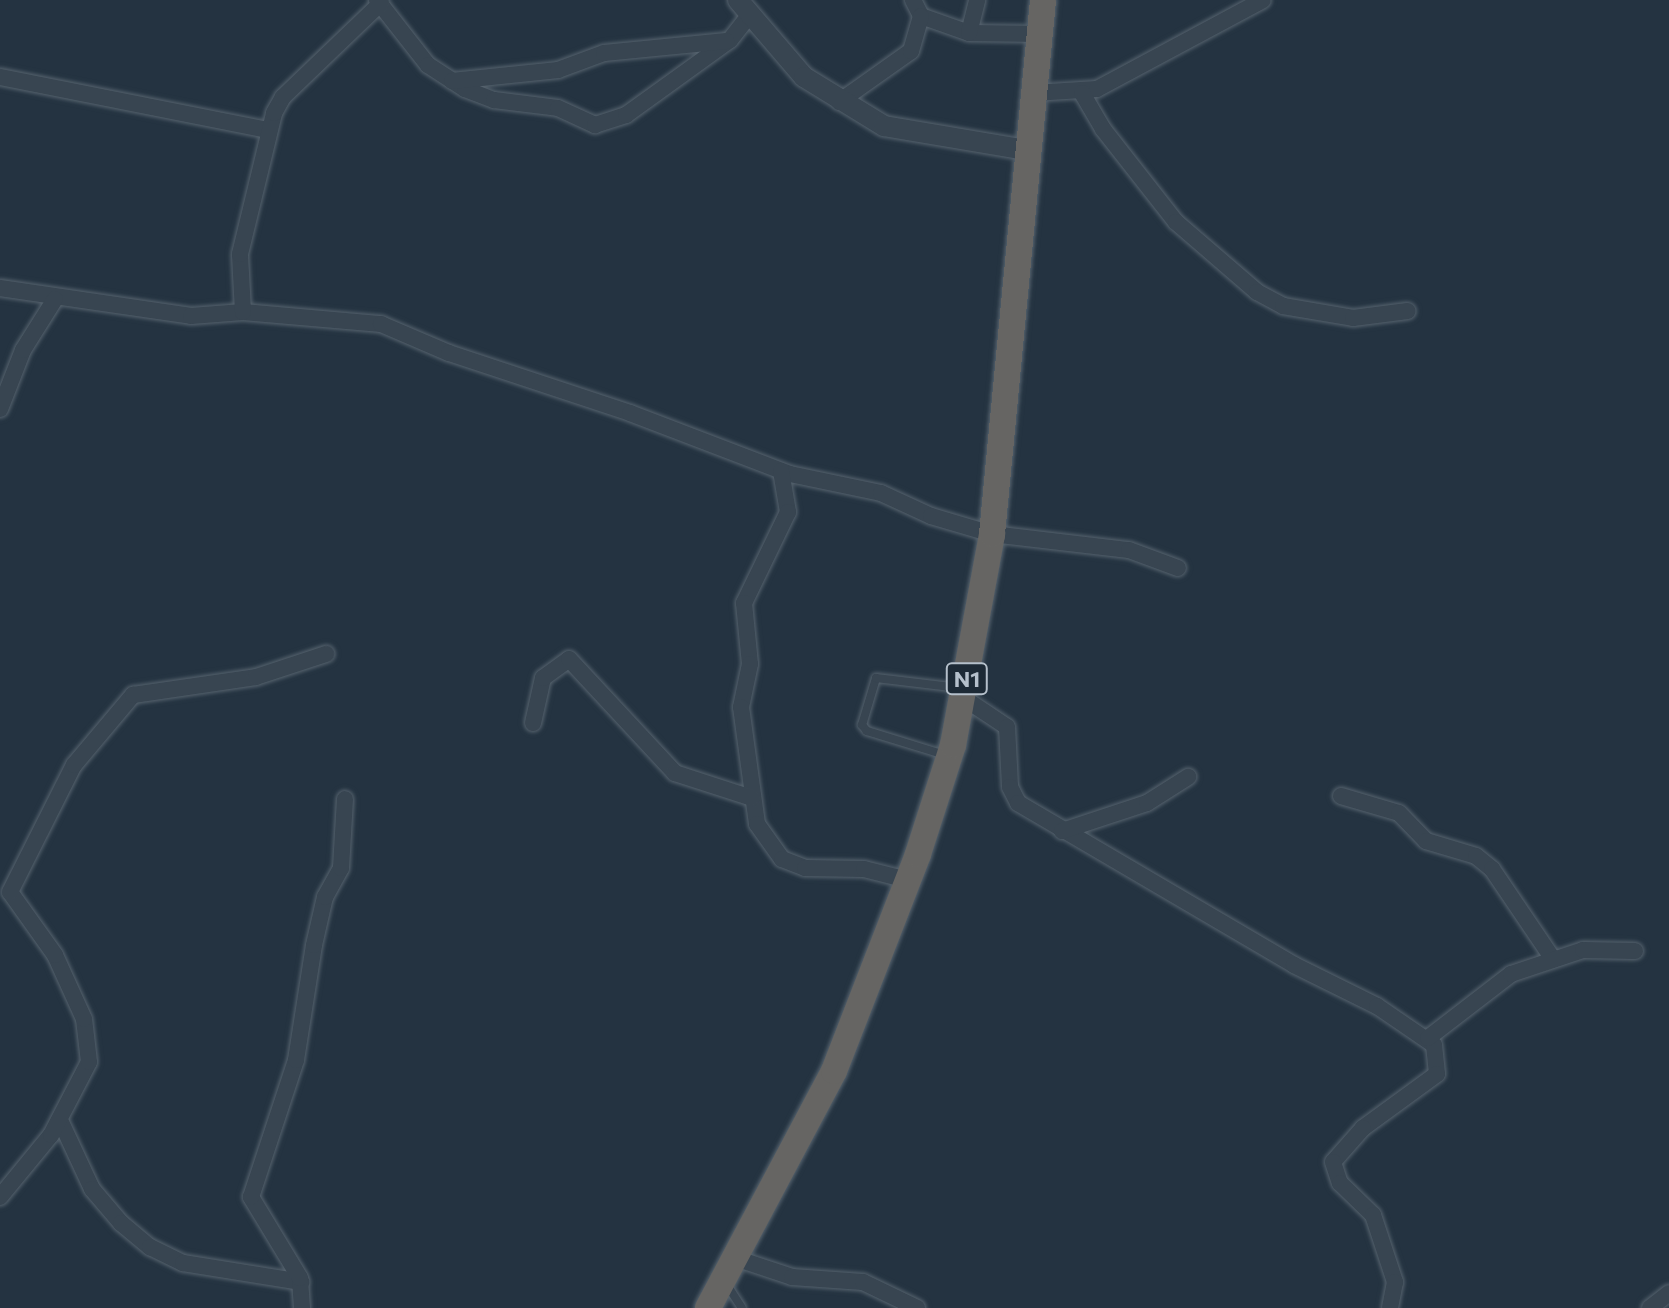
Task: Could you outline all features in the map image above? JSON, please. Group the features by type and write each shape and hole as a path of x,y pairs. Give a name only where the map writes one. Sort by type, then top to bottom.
{"highway":[{"name":"N1","path":"708,1308 834,1071 907,880 950,756 992,534 1026,150 1043,0"}],"street":[{"path":"839,102 911,51 921,16 913,0"},
{"path":"969,33 977,0"},
{"path":"1034,93 1082,93 1263,0"},
{"path":"243,312 240,254 267,130 283,97 379,2 428,65 452,81 494,100 558,108 595,125 613,123 730,40 744,7 804,77 839,102 884,126 1026,150"},
{"path":"921,16 969,33 1041,34"},
{"path":"452,81 558,70 604,53 730,40"},
{"path":"0,77 267,130"},
{"path":"1082,93 1098,122 1176,222 1257,292 1283,306 1328,315 1353,318 1408,311"},
{"path":"0,288 55,299 191,316 243,312 381,324 463,359 630,413 781,471 881,493 931,516 992,534 1129,550 1178,568"},
{"path":"0,409 23,350 55,299"},
{"path":"781,471 788,512 744,603 750,664 741,707 757,824 782,859 805,868 864,869 907,880"},
{"path":"0,1197 60,1120 89,1062 89,1041 55,955 10,892 74,765 133,695 256,677 326,654"},
{"path":"533,723 543,678 569,659 675,773 752,798"},
{"path":"963,693 1007,727 1010,787 1018,803 1062,831 1428,1038 1439,1060 1437,1074 1363,1128 1333,1162 1340,1183 1373,1215 1395,1282 1390,1308"},
{"path":"1062,831 1147,803 1188,777"},
{"path":"1341,796 1399,813 1426,841 1476,856 1500,880 1553,959"},
{"path":"302,1308 301,1282 251,1197 296,1060 314,945 325,897 341,868 345,799"},
{"path":"1428,1038 1502,979 1583,950 1635,951"},
{"path":"60,1120 92,1189 121,1223 150,1247 183,1263 301,1282"},
{"path":"730,1269 882,1287 917,1308"},
{"path":"1650,1308 1669,1293"}],"lane":[{"path":"950,756 867,731 862,725 876,678 963,693"},
{"path":"730,1269 742,1308"}]}
